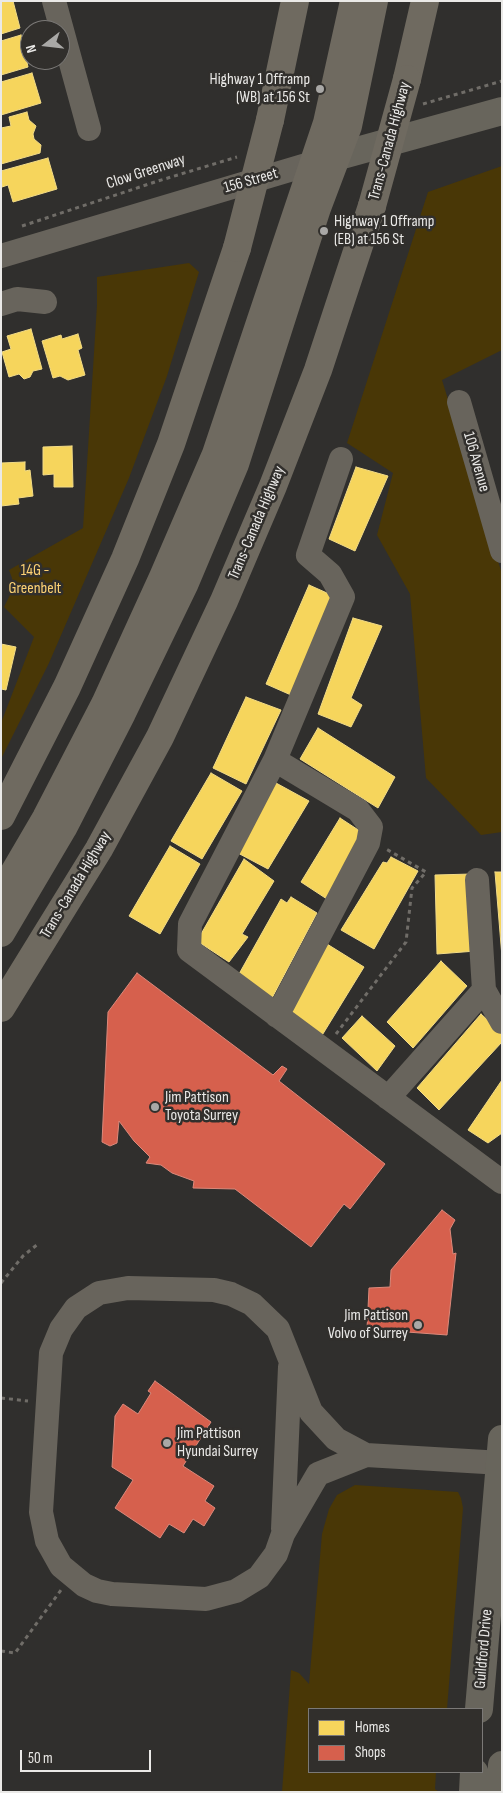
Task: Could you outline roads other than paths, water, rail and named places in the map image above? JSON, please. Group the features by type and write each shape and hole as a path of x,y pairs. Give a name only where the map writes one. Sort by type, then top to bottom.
{"highway":[{"path":"1,816 67,687 125,559 174,434 237,248 270,120 295,1"},
{"path":"1,933 68,819 122,713 184,585 235,464 317,208 325,160 327,123 354,1"},
{"path":"1,895 46,818 105,704 164,578 216,454 325,160 348,126 374,1"},
{"name":"Trans-Canada Highway","path":"1,1008 99,849 160,737 224,601 273,486 318,370 372,206 407,79 425,1"}],"main road":[{"name":"156 Street","path":"325,160 502,111"},
{"name":"Guildford Drive","path":"479,1708 501,1455"},
{"path":"500,1792 502,1765"},
{"path":"473,1792 474,1773"}],"street":[{"path":"54,1 89,129"},
{"name":"156 Street","path":"1,256 325,160"},
{"path":"1,304 18,300 45,302"},
{"name":"106 Avenue","path":"459,402 502,550"},
{"path":"341,459 308,555 330,574 343,597 275,760 190,924 188,950 388,1098 499,1173"},
{"path":"275,760 358,810 371,827 369,839 277,1016"},
{"path":"477,880 484,990 502,1022"},
{"path":"388,1098 484,990"},
{"path":"366,1456 336,1439 311,1412 278,1329 258,1309 231,1294 214,1290 128,1288 99,1293 76,1308 61,1329 51,1353 41,1512 47,1541 61,1566 72,1576 96,1591 112,1594 206,1599 236,1591 259,1577 276,1554 283,1534 318,1474 366,1456 501,1455"},
{"path":"283,1534 291,1361"}],"place":[{"name":"Highway 1 Offramp (WB) at 156 St","path":"320,89"},
{"name":"Highway 1 Offramp (EB) at 156 St","path":"324,231"},
{"name":"Jim Pattison Toyota Surrey","path":"155,1107"},
{"name":"Jim Pattison Volvo of Surrey","path":"418,1325"},
{"name":"Jim Pattison Hyundai Surrey","path":"167,1443"}],"park label":[{"name":"14G - Greenbelt","path":"35,580"}]}
